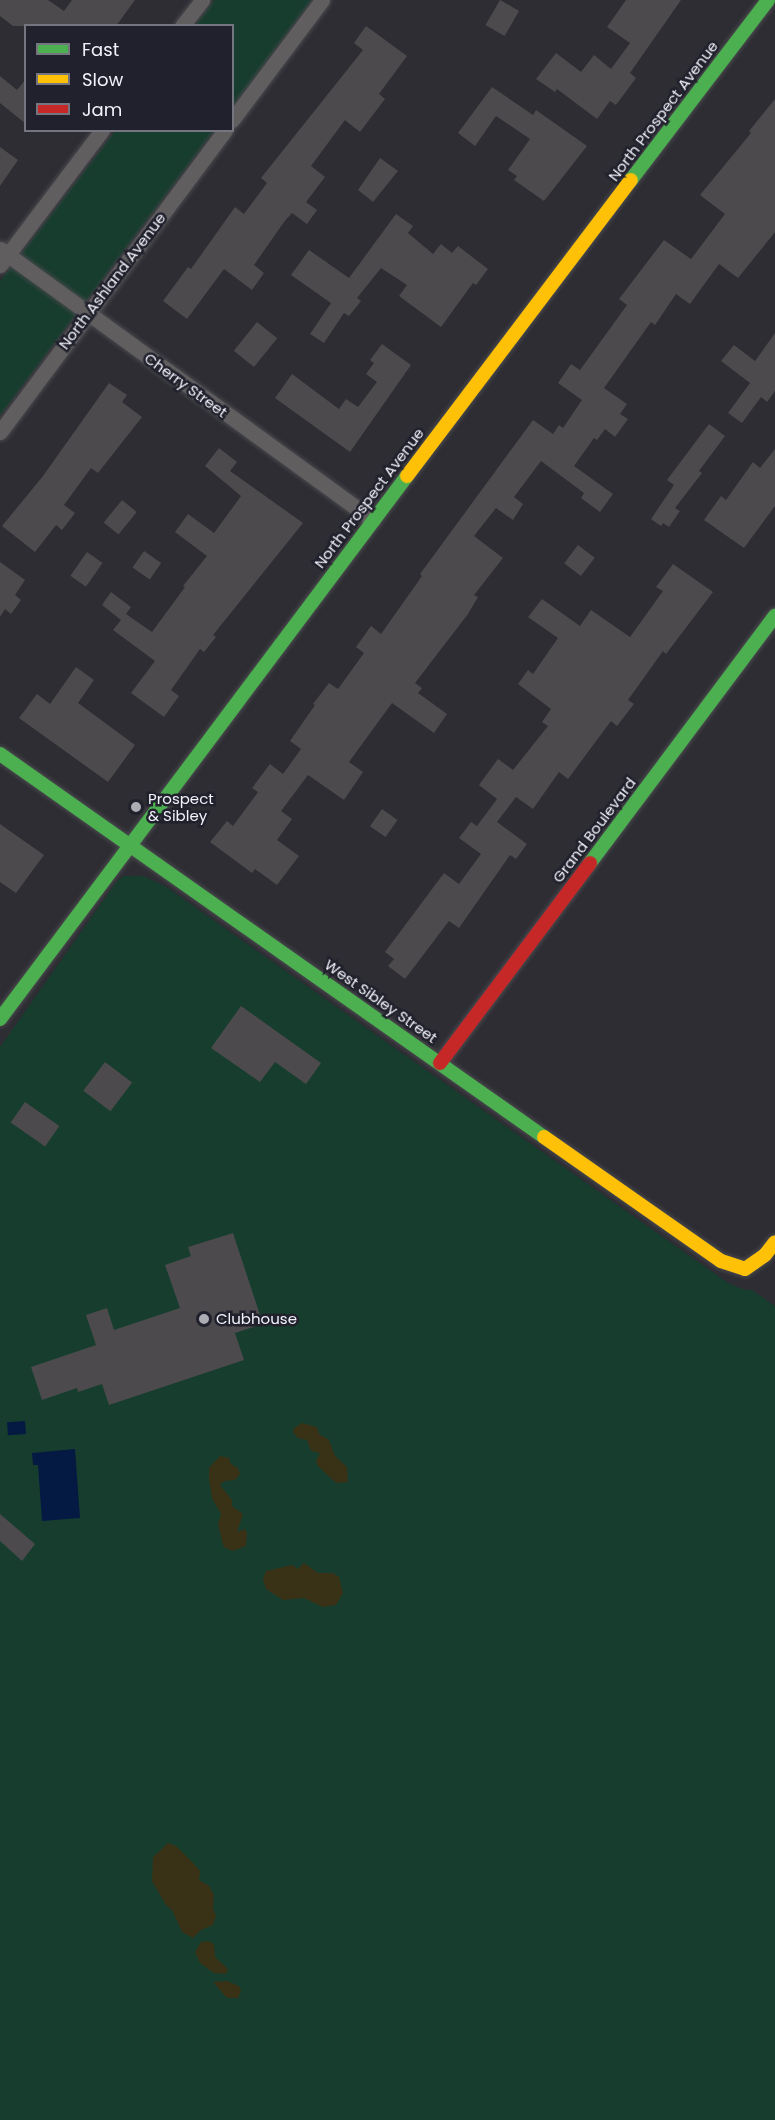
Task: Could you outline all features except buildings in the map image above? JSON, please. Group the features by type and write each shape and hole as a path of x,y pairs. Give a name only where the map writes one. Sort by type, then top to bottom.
{"street":[{"path":"184,24 202,0"},
{"path":"234,117 322,0"},
{"name":"North Prospect Avenue","path":"0,1019 373,520 768,0"},
{"path":"3,256 100,132"},
{"name":"North Ashland Avenue","path":"0,432 224,132"},
{"name":"Cherry Street","path":"3,256 88,313 373,520"},
{"name":"Grand Boulevard","path":"440,1063 775,616"},
{"name":"West Sibley Street","path":"0,754 721,1261 745,1269 756,1263 775,1242"}],"green space":[{"path":"214,0 312,0 234,105 234,24 196,24"},
{"path":"114,132 213,132 0,416 0,281"},
{"path":"124,876 143,876 165,886 728,1283 745,1290 752,1290 775,1306 775,2120 0,2120 0,1047 117,881"}],"sand":[{"path":"302,1423 317,1427 319,1434 329,1440 335,1456 347,1467 348,1482 336,1483 318,1466 316,1461 320,1453 311,1451 307,1440 298,1438 293,1432 294,1428"},
{"path":"220,1456 229,1458 240,1474 235,1480 224,1481 220,1485 232,1500 232,1506 243,1514 237,1532 245,1529 247,1533 246,1546 233,1551 224,1547 222,1541 218,1524 221,1514 212,1498 209,1479 209,1468"},
{"path":"304,1563 318,1573 333,1573 339,1577 343,1593 336,1605 323,1607 304,1598 283,1600 266,1589 263,1579 266,1571 292,1565 298,1569"},
{"path":"168,1843 176,1846 193,1863 200,1871 199,1880 209,1886 214,1895 213,1909 216,1915 213,1925 201,1930 193,1938 182,1932 172,1910 166,1905 152,1881 153,1857"},
{"path":"208,1941 214,1944 215,1957 228,1969 226,1974 214,1973 200,1963 195,1952 201,1942"},
{"path":"227,1981 239,1986 241,1991 238,1998 227,1998 213,1982"}],"water":[{"path":"25,1421 26,1434 8,1435 7,1422"},
{"path":"75,1449 80,1518 42,1521 38,1465 33,1465 32,1453"}],"traffic: fast":[{"path":"631,180 768,0"},
{"path":"0,1019 407,476"},
{"path":"590,863 775,616"},
{"path":"0,754 544,1137"}],"traffic: slow":[{"path":"407,476 631,180"},
{"path":"544,1137 721,1261 745,1269 765,1255 775,1242"}],"traffic: jam":[{"path":"440,1063 590,863"}],"place":[{"name":"Prospect & Sibley","path":"136,807"},
{"name":"Clubhouse","path":"204,1319"}]}
